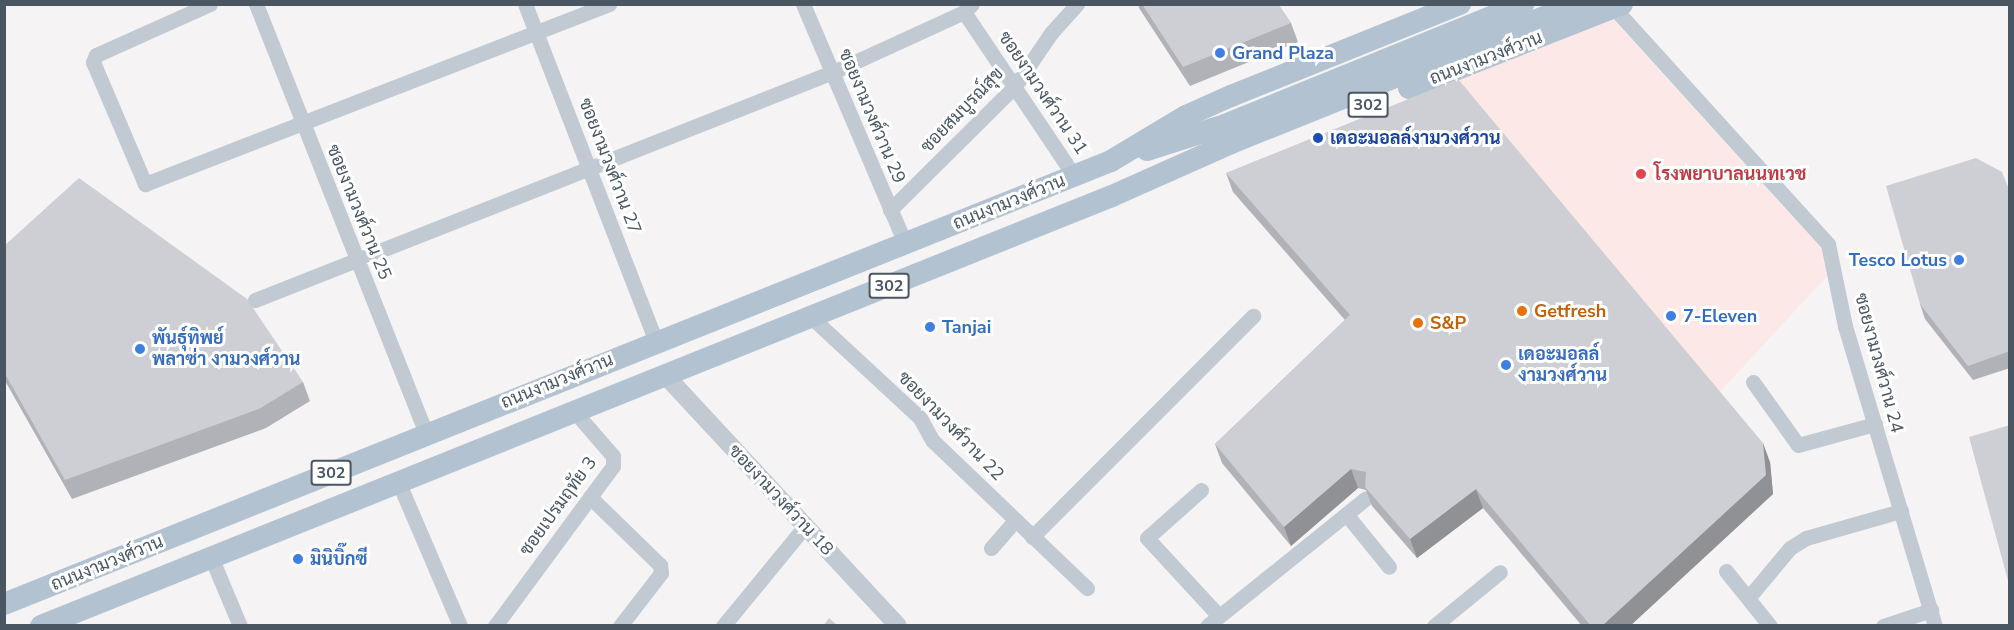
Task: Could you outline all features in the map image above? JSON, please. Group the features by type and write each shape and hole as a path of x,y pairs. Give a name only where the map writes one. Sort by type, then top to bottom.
{"main road":[{"name":"ถนนงามวงศ์วาน","path":"4,604 1111,161 1186,116 1460,4"},
{"name":"ถนนงามวงศ์วาน","path":"1112,196 1228,134 1523,4"},
{"name":"ถนนงามวงศ์วาน","path":"1111,161 1228,134 1577,4"},
{"name":"ถนนงามวงศ์วาน","path":"40,626 1112,196 1228,162 1618,6"}],"street":[{"path":"210,4 96,55 93,62 145,184 537,34 609,4"},
{"name":"ซอยงามวงศ์วาน 25","path":"256,4 426,434"},
{"name":"ซอยงามวงศ์วาน 27","path":"525,4 656,342"},
{"name":"ซอยงามวงศ์วาน 29","path":"803,4 905,243"},
{"name":"ซอยสมบูรณ์สุข","path":"890,210 1015,86 1051,33 1077,4"},
{"name":"ซอยงามวงศ์วาน 24","path":"1618,6 1828,244 1845,326 1935,626"},
{"path":"255,300 833,72 968,8"},
{"name":"ซอยงามวงศ์วาน 31","path":"968,8 1015,86 1074,176"},
{"path":"1032,537 1253,316"},
{"name":"ซอยงามวงศ์วาน 22","path":"812,317 920,418 933,441 1087,588"},
{"name":"ซอยงามวงศ์วาน 18","path":"665,375 891,623"},
{"path":"1753,382 1798,445 1875,424"},
{"name":"ซอยเปรมฤทัย 3","path":"495,626 614,462 574,411"},
{"path":"398,481 460,626"},
{"path":"1200,490 1147,538 1213,621 1366,498"},
{"path":"590,497 660,565 660,573 620,626"},
{"path":"1749,597 1790,548 1806,538 1901,511"},
{"path":"1346,514 1389,567"},
{"path":"991,548 1015,520"},
{"path":"723,626 805,526"},
{"path":"211,557 240,626"},
{"path":"1726,571 1770,626"},
{"path":"1434,626 1500,572"},
{"path":"1883,626 1931,610"}],"shaded area":[{"name":"โรงพยาบาลนนทเวช","path":"1613,19 1822,249 1827,276 1715,397 1451,81"}],"building":[{"name":"Grand Plaza","path":"1142,4 1278,4 1291,23 1183,67"},
{"name":"เดอะมอลล์ งามวงศ์วาน","path":"1458,79 1763,443 1766,475 1602,626 1591,626 1476,489 1410,539 1365,487 1366,472 1351,469 1284,527 1215,444 1350,315 1226,173"},
{"name":"Tesco Lotus","path":"1976,158 2002,172 2010,192 2010,351 1968,366 1920,304 1886,186"},
{"name":"พันธุ์ทิพย์ พลาซ่า งามวงศ์วาน","path":"79,178 247,299 303,382 259,409 65,480 4,372 4,246"},
{"path":"2010,425 2010,588 1969,437"},
{"path":"829,618 838,626 823,626"}],"place":[{"name":"Grand Plaza","path":"1220,53"},
{"name":"เดอะมอลล์งามวงศ์วาน","path":"1318,138"},
{"name":"โรงพยาบาลนนทเวช","path":"1641,174"},
{"name":"Tesco Lotus","path":"1959,260"},
{"name":"Getfresh","path":"1522,311"},
{"name":"7-Eleven","path":"1671,316"},
{"name":"S&P","path":"1418,323"},
{"name":"Tanjai","path":"930,327"},
{"name":"พันธุ์ทิพย์ พลาซ่า งามวงศ์วาน","path":"140,349"},
{"name":"เดอะมอลล์ งามวงศ์วาน","path":"1506,365"},
{"name":"มินิบิ๊กซี","path":"298,559"}]}
